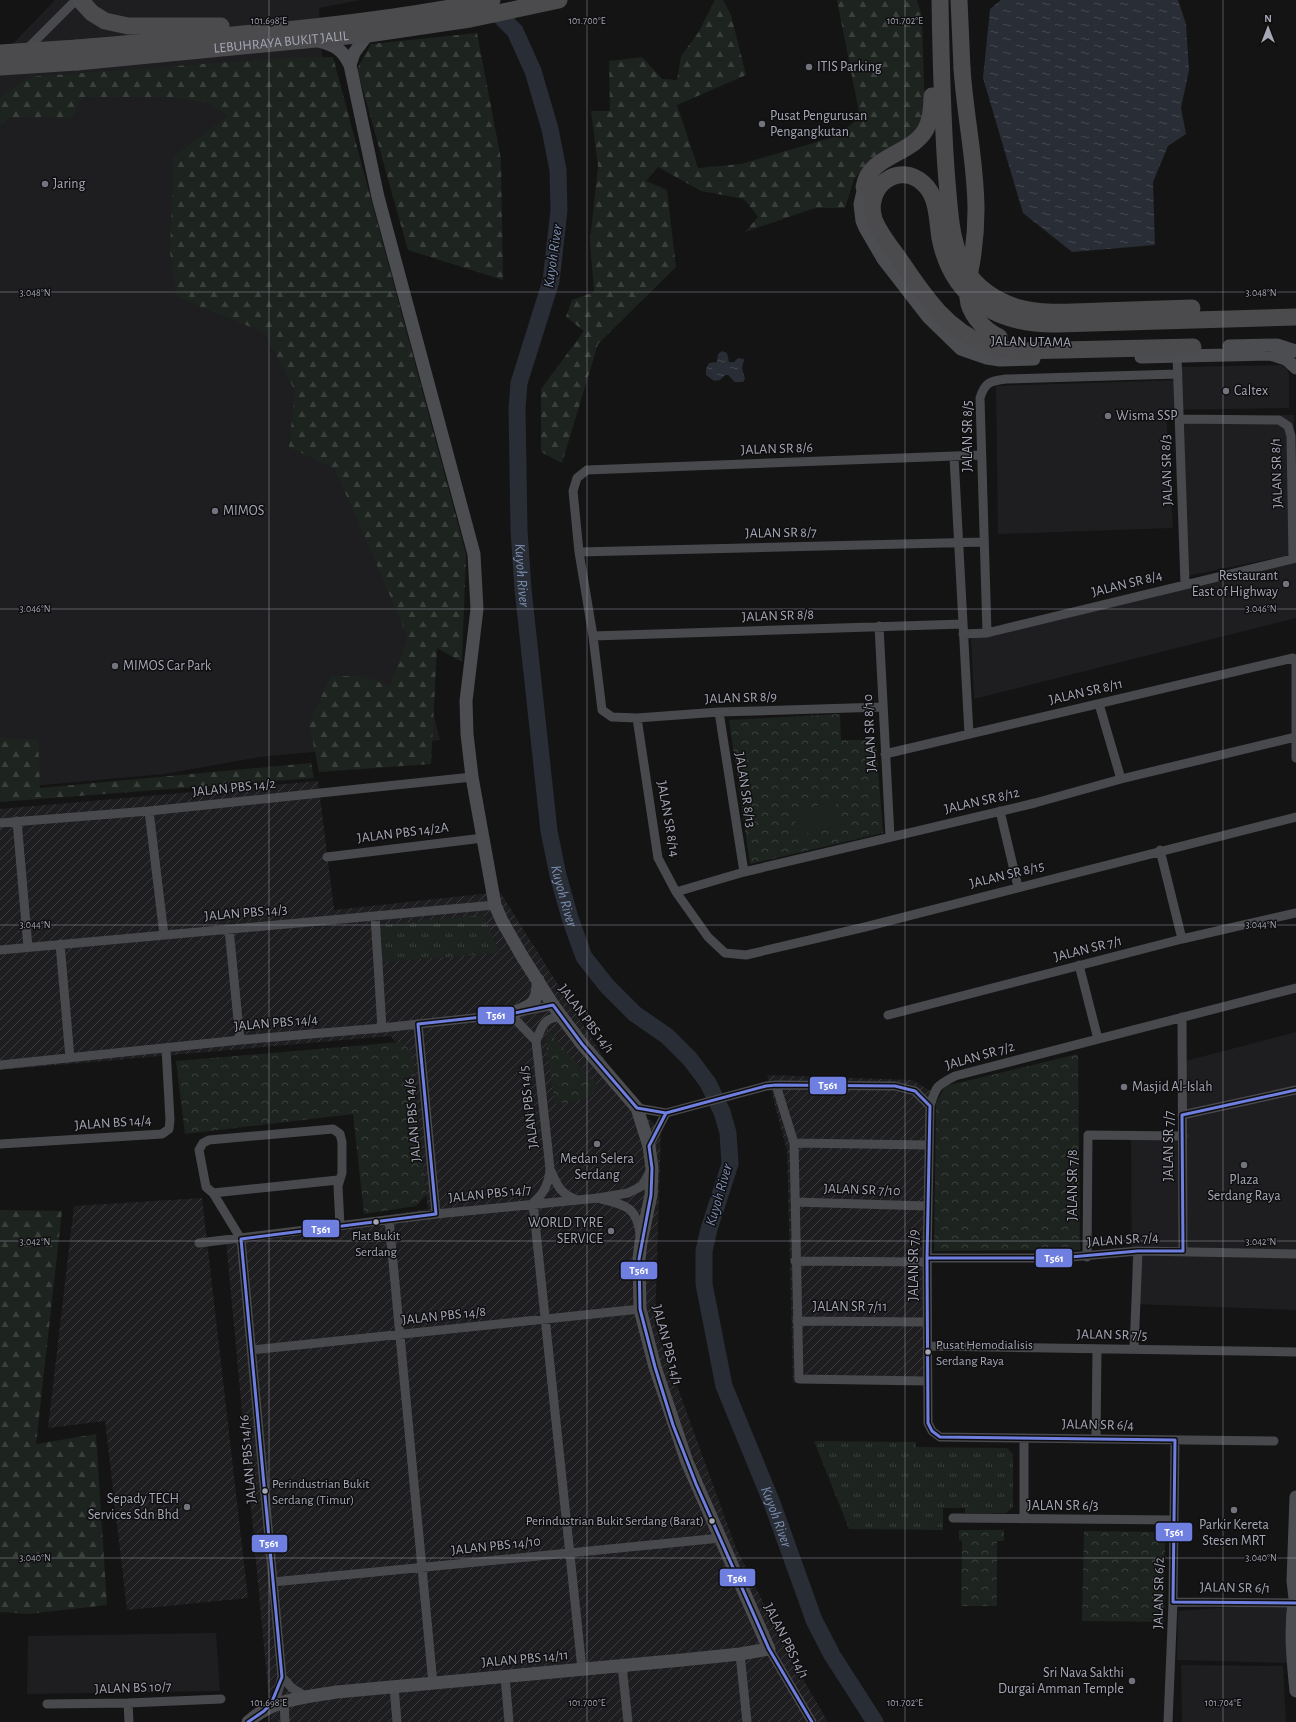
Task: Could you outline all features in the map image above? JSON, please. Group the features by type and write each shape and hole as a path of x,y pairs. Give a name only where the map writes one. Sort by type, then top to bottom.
{"highway":[{"path":"80,0 92,13 105,20 128,26 296,28"},
{"name":"LEBUHRAYA BUKIT JALIL","path":"0,53 77,55 314,40 368,34 467,12 492,0"},
{"name":"LEBUHRAYA BUKIT JALIL","path":"0,67 77,55 296,28 397,17 537,6 559,0"},
{"path":"864,187 865,181 875,167 912,144 922,135 928,124 932,108 930,0"},
{"path":"940,0 942,124 950,216 956,245 966,270 974,280 995,298 1017,307 1047,312 1296,305"},
{"path":"959,0 964,97 973,158 976,196 976,227 968,287 968,298 972,311 979,322 998,337 1016,340 1106,338 1161,340 1184,342 1193,347"},
{"path":"864,187 873,175 888,167 904,165 918,168 932,177 939,187 950,216"},
{"path":"1193,347 1020,351 1000,349 973,339 944,318 917,286 877,225 872,208 875,193 886,180 894,176 911,176 925,185 933,197 940,238 946,261 958,283 973,298 984,305 1002,315 1020,322 1048,325 1296,317"}],"street":[{"path":"0,76 76,0"},
{"path":"350,65 354,53 368,34"},
{"path":"314,40 334,45 340,50 350,65"},
{"name":"JALAN PBS 14/1","path":"350,65 378,197 474,554 476,609 466,701 467,734 472,777 495,905 502,921 553,1005 582,1044 637,1108 649,1146 652,1168 651,1195 639,1259 640,1309 655,1366 673,1425 696,1484 769,1649 812,1722"},
{"name":"JALAN UTAMA","path":"864,187 860,204 862,221 883,259 928,317 961,349 987,358 1000,360 1270,354 1286,359 1296,368"},
{"path":"1193,347 1277,345 1296,351"},
{"name":"JALAN SR 8/3","path":"1177,356 1185,584"},
{"name":"JALAN SR 8/5","path":"987,633 983,542 980,398 983,388 992,380 1178,374"},
{"name":"JALAN SR 8/1","path":"1179,420 1279,420 1288,426 1291,436 1295,558"},
{"name":"JALAN SR 8/6","path":"579,552 573,491 577,478 587,470 981,455"},
{"name":"JALAN SR 8/5","path":"954,457 969,734"},
{"name":"JALAN SR 8/7","path":"579,552 983,542"},
{"path":"579,552 593,636"},
{"name":"JALAN SR 8/4","path":"963,634 987,633 1295,558"},
{"name":"JALAN SR 8/8","path":"593,636 963,624"},
{"name":"JALAN SR 8/10","path":"879,626 890,838"},
{"name":"JALAN SR 8/9","path":"593,636 602,710 612,717 637,718 719,712 883,707"},
{"name":"JALAN SR 8/11","path":"885,754 1293,658 1296,661 1295,737"},
{"path":"1098,704 1121,779"},
{"name":"JALAN SR 8/13","path":"719,712 744,872"},
{"name":"JALAN SR 8/14","path":"637,718 658,858 676,892 708,937 725,953"},
{"path":"1295,737 1296,758"},
{"name":"JALAN SR 8/12","path":"676,892 744,872 890,838 1121,779 1295,737"},
{"name":"JALAN PBS 14/2","path":"0,823 149,811 472,777"},
{"path":"149,811 164,935"},
{"path":"1000,811 1018,887"},
{"name":"JALAN SR 8/15","path":"725,953 746,955 865,927 1160,850 1296,817"},
{"path":"17,821 28,947"},
{"name":"JALAN PBS 14/2A","path":"327,857 483,838"},
{"path":"1160,850 1182,939"},
{"name":"JALAN PBS 14/3","path":"0,950 495,905"},
{"name":"JALAN SR 7/1","path":"888,1015 1182,939 1296,913"},
{"path":"375,916 382,1028"},
{"path":"229,929 240,1040"},
{"path":"60,944 70,1058"},
{"path":"1079,965 1098,1039"},
{"path":"538,980 537,998 529,1007 510,1014 536,1041 542,1026 547,1020 553,1017 562,1017"},
{"name":"JALAN SR 7/2","path":"930,1106 935,1090 940,1084 955,1076 1296,988"},
{"name":"JALAN PBS 14/4","path":"0,1065 240,1040 382,1028 510,1014 553,1005"},
{"name":"JALAN SR 7/7","path":"1182,1017 1183,1251"},
{"name":"JALAN PBS 14/6","path":"418,1024 436,1214"},
{"name":"JALAN PBS 14/5","path":"536,1041 550,1169"},
{"name":"JALAN BS 14/4","path":"0,1144 162,1134 169,1129 170,1120 166,1048"},
{"path":"637,1108 670,1112 771,1085 895,1086 916,1091 930,1106"},
{"path":"771,1085 794,1143 795,1262 799,1379 927,1381"},
{"path":"1182,1115 1296,1090"},
{"name":"JALAN SR 7/9","path":"928,1423 927,1260 930,1106"},
{"path":"649,1146 670,1112"},
{"path":"242,1239 213,1193 206,1187 199,1150 203,1143 209,1140 333,1129 340,1134 342,1142 342,1173 338,1180 340,1226"},
{"name":"JALAN SR 7/8","path":"1087,1257 1087,1137 1089,1134 1182,1136"},
{"path":"794,1143 929,1145"},
{"name":"JALAN PBS 14/7","path":"199,1243 242,1239 436,1214 534,1203 598,1198 628,1193 642,1186 652,1168"},
{"path":"550,1169 556,1185 565,1195 578,1200"},
{"path":"550,1169 550,1178 542,1196 534,1203 582,1669"},
{"path":"213,1193 338,1180"},
{"name":"JALAN PBS 14/7","path":"598,1198 625,1205 634,1214 638,1224 641,1242"},
{"name":"JALAN SR 7/10","path":"795,1202 928,1206"},
{"path":"389,1220 433,1684"},
{"name":"JALAN PBS 14/16","path":"242,1239 282,1677"},
{"path":"1134,1349 1138,1251"},
{"name":"JALAN SR 7/4","path":"795,1262 1059,1258 1087,1257 1138,1251 1296,1254"},
{"name":"JALAN PBS 14/8","path":"252,1350 640,1309"},
{"name":"JALAN SR 7/11","path":"797,1321 927,1322"},
{"name":"JALAN SR 7/5","path":"928,1346 1296,1352"},
{"path":"1096,1439 1097,1349"},
{"name":"JALAN SR 6/4","path":"928,1423 932,1431 940,1437 1274,1441"},
{"path":"1024,1438 1024,1520"},
{"name":"JALAN SR 6/2","path":"1168,1722 1173,1602 1175,1440"},
{"path":"1296,1497 1293,1574 1296,1604 1292,1619 1296,1690"},
{"name":"JALAN SR 6/3","path":"952,1518 1024,1520 1174,1520"},
{"name":"JALAN PBS 14/10","path":"273,1582 721,1538"},
{"name":"JALAN SR 6/1","path":"1173,1602 1296,1604"},
{"name":"JALAN PBS 14/11","path":"248,1722 254,1717 284,1701 337,1692 622,1666 740,1654 769,1649"},
{"path":"740,1654 747,1722"},
{"path":"622,1666 628,1722"},
{"path":"282,1677 292,1688 307,1697"},
{"path":"265,1711 277,1695 282,1677"},
{"path":"504,1677 509,1722"},
{"path":"394,1687 397,1722"},
{"name":"JALAN BS 10/7","path":"47,1704 128,1703 221,1699"},
{"path":"284,1701 285,1722"},
{"path":"128,1703 129,1722"}],"shaded area":[{"path":"55,0 361,0 319,8 324,85 393,550 440,740 260,757 164,774 0,789 0,57"},
{"path":"1281,365 1287,369 1289,375 1289,408 1166,410 1173,528 998,534 996,386 1182,380 1181,367"},
{"path":"1294,415 1296,554 1182,577 1176,416"},
{"path":"1296,560 1296,618 974,699 971,639"},
{"path":"318,781 334,910 500,892 634,1106 661,1130 655,1325 736,1548 793,1662 828,1722 271,1722 226,1240 428,1209 408,1056 390,1036 0,1070 0,809"},
{"path":"1296,1032 1296,1310 1132,1304 1131,1135 1179,1135 1178,1063"},
{"path":"767,1075 912,1080 932,1092 932,1383 793,1383 787,1151"},
{"path":"202,1198 248,1598 127,1610 105,1421 48,1428 74,1206"},
{"path":"1289,1603 1288,1663 1177,1660 1178,1611"},
{"path":"216,1633 220,1691 27,1694 28,1636"},
{"path":"1181,1665 1283,1666 1286,1722 1182,1722"}],"green space":[{"path":"715,0 723,0 731,15 746,75 677,105 698,168 741,164 837,136 860,117 837,0 917,0 922,16 925,119 910,140 873,159 854,179 845,208 815,208 745,232 758,217 744,199 701,191 658,167 646,181 667,190 676,267 598,344 562,463 541,452 541,389 584,331 566,317 572,300 594,292 590,241 598,166 591,111 610,111 609,61 642,57 662,79 677,80 681,56 698,33"},
{"path":"477,33 501,159 503,280 408,250 357,69 371,44"},
{"path":"333,57 466,554 462,662 437,648 431,764 319,772 309,723 331,676 362,676 390,686 408,637 335,469 289,447 295,391 265,333 177,297 170,252 174,156 228,116 209,103 168,97 82,97 72,118 9,117 0,127 0,98 29,77 282,58"},
{"path":"840,714 841,740 876,740 883,833 750,864 729,720"},
{"path":"0,738 38,739 40,788 311,763 314,778 0,802"},
{"path":"835,801 842,824 799,835 793,812"},
{"path":"483,915 500,953 383,962 381,925"},
{"path":"547,1028 557,1042 599,1087 586,1099 555,1104 547,1050"},
{"path":"400,1042 412,1052 426,1195 416,1206 364,1214 353,1114 185,1134 176,1061"},
{"path":"1078,1054 1080,1250 934,1251 936,1103 945,1086"},
{"path":"0,1210 62,1211 36,1444 96,1434 107,1605 28,1614 0,1612"},
{"path":"814,1441 916,1442 916,1447 1007,1448 1013,1454 1013,1507 1006,1513 965,1513 965,1508 943,1508 943,1530 849,1529"},
{"path":"959,1530 1004,1530 1004,1541 997,1541 997,1606 961,1606 962,1541 959,1540"},
{"path":"1084,1531 1158,1532 1165,1539 1164,1622 1082,1621"}],"water":[{"path":"1001,0 1178,0 1186,24 1189,70 1181,108 1186,134 1168,146 1153,182 1155,245 1072,252 1023,213 983,78 990,9"},
{"path":"722,351 727,353 729,362 734,362 738,358 744,359 742,368 745,379 743,382 735,382 728,375 725,375 720,380 714,381 706,375 706,369 709,363 717,362 718,354"}],"waterway":[{"name":"Kuyoh River","path":"488,4 515,31 533,71 550,129 558,170 559,210 551,281 519,383 517,408 519,530 523,589 549,831 558,875 570,918 584,957 607,986 635,1014 667,1036 690,1059 708,1083 722,1112 728,1133 730,1164 709,1229 704,1251 704,1284 724,1386 772,1503 814,1620 832,1655 875,1722"}],"transit line":[{"name":"T561","path":"248,1722 271,1704 282,1677 241,1239 436,1214 418,1024 510,1014 553,1005 582,1044 637,1108 666,1113 766,1086 776,1085 895,1086 915,1091 930,1106 927,1258 928,1423 932,1431 940,1437 1175,1440 1173,1602 1296,1603"},
{"name":"T561","path":"927,1258 1059,1258 1138,1251 1183,1251 1182,1115 1296,1090"},
{"name":"T561","path":"666,1113 649,1146 652,1168 651,1195 639,1259 640,1309 655,1367 673,1425 696,1484 769,1649 812,1722"}],"place":[{"name":"ITIS Parking","path":"809,67"},
{"name":"Pusat Pengurusan Pengangkutan","path":"762,124"},
{"name":"Jaring","path":"45,184"},
{"name":"Caltex","path":"1226,391"},
{"name":"Wisma SSP","path":"1108,416"},
{"name":"MIMOS","path":"215,511"},
{"name":"Restaurant East of Highway","path":"1286,584"},
{"name":"MIMOS Car Park","path":"115,666"},
{"name":"Masjid Al-Islah","path":"1124,1087"},
{"name":"Medan Selera Serdang","path":"597,1144"},
{"name":"Plaza Serdang Raya","path":"1244,1165"},
{"name":"Flat Bukit Serdang","path":"376,1222"},
{"name":"WORLD TYRE SERVICE","path":"611,1231"},
{"name":"Pusat Hemodialisis Serdang Raya","path":"928,1352"},
{"name":"Perindustrian Bukit Serdang (Timur)","path":"265,1491"},
{"name":"Sepady TECH Services Sdn Bhd","path":"187,1507"},
{"name":"Parkir Kereta Stesen MRT","path":"1234,1510"},
{"name":"Perindustrian Bukit Serdang (Barat)","path":"712,1521"},
{"name":"Sri Nava Sakthi Durgai Amman Temple","path":"1132,1681"}]}
